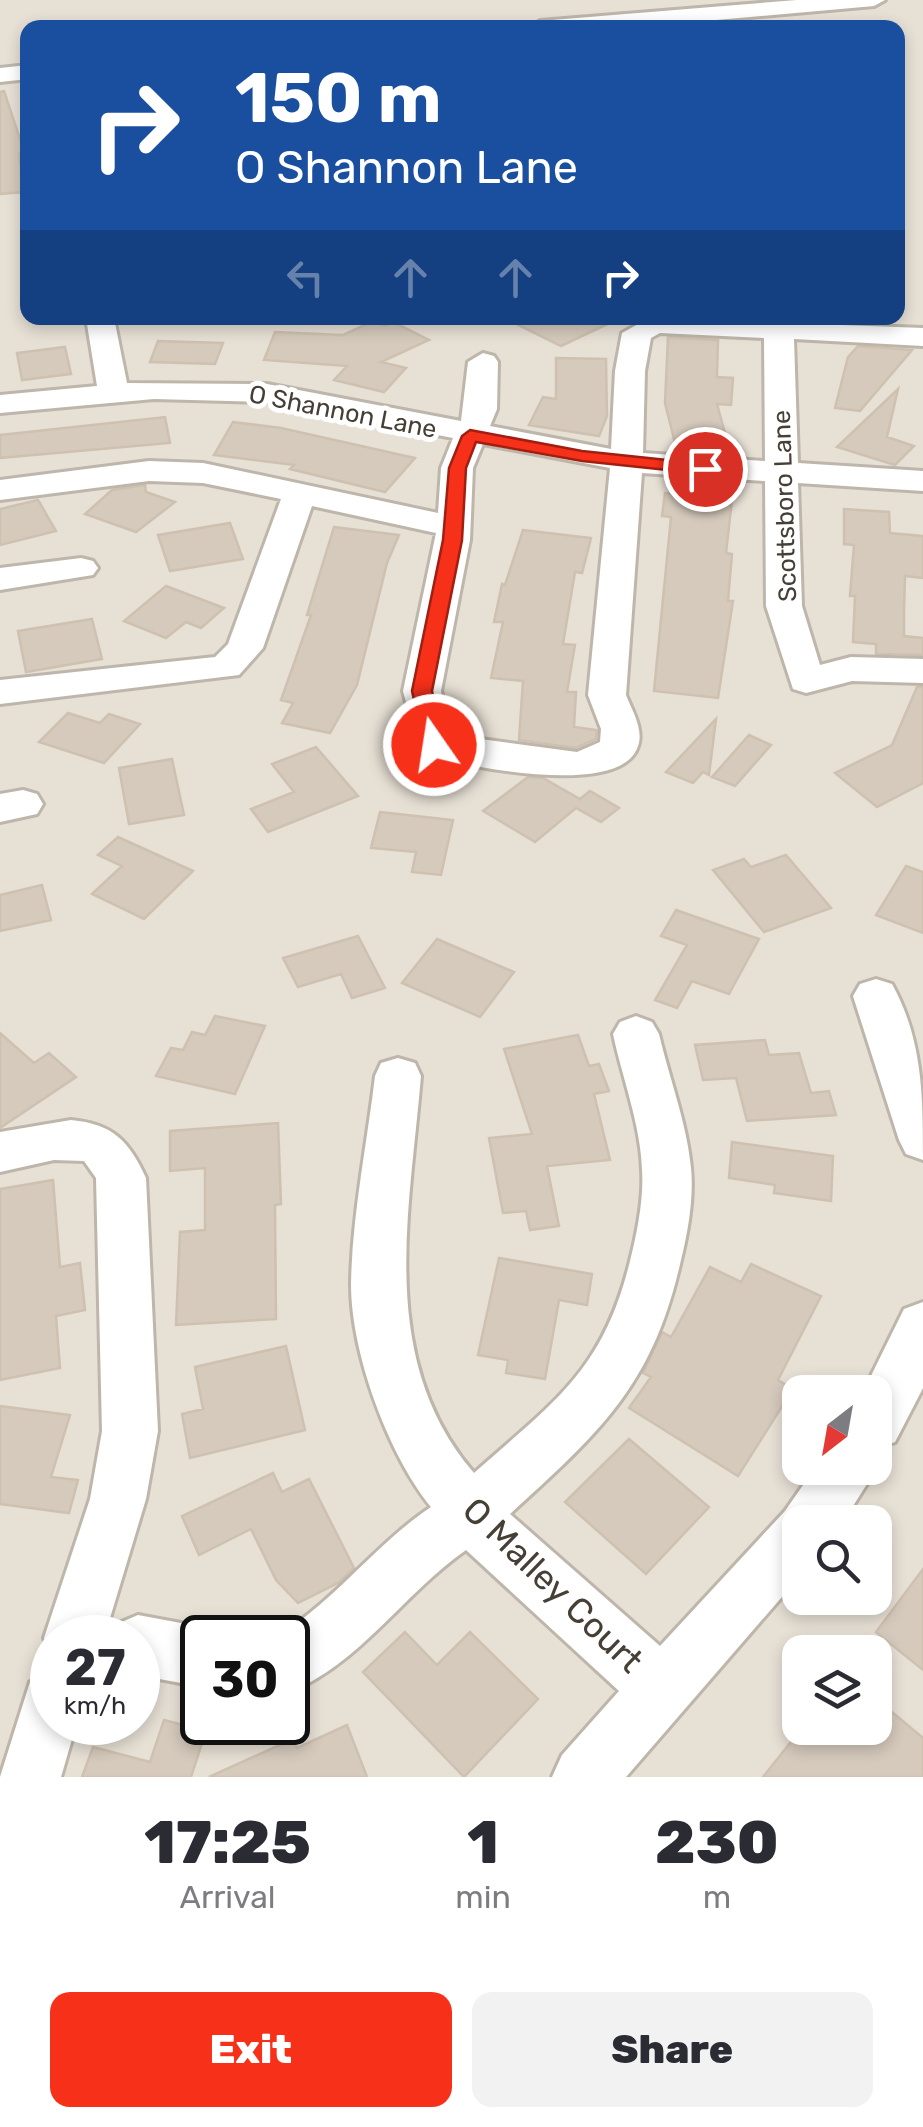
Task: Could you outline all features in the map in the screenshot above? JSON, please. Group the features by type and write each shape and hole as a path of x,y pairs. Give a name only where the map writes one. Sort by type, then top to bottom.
{"street":[{"path":"635,20 874,0"},
{"path":"101,325 114,393"},
{"path":"483,362 480,409 457,468 454,526 422,691 434,745 577,765 596,764 619,746 620,729 607,695 627,462 630,370 637,332 654,325 923,337"},
{"name":"Scottsboro Lane","path":"778,328 784,606 806,681 850,670 923,671"},
{"name":"O Shannon Lane","path":"0,404 207,388 267,392 470,436 627,462 923,480"},
{"path":"0,490 149,471 203,473 454,526"},
{"path":"0,692 226,667 245,648 300,493"},
{"path":"0,579 80,568"},
{"path":"876,996 923,1140"},
{"path":"310,1650 420,1547 472,1512 582,1412 618,1365 642,1314 660,1242 667,1169 636,1034"},
{"name":"O Malley Court","path":"398,1076 378,1286 394,1378 430,1462 496,1541 662,1689"},
{"path":"0,1152 59,1140 96,1142 116,1160 121,1178 130,1431 90,1615"},
{"path":"892,1393 920,1341 923,1325"},
{"path":"584,1777 782,1553"},
{"path":"29,1777 39,1745"}],"shaded area":[{"path":"0,0 923,0 923,1777 0,1777"}],"building":[{"path":"4,91 20,139 20,192 0,194 0,92"},
{"path":"365,325 399,325 429,340 381,362 406,368 384,392 334,380 347,366 264,360 275,332 343,335"},
{"path":"518,325 605,325 561,346"},
{"path":"668,337 718,340 717,377 733,378 731,405 717,404 729,448 676,447 665,403"},
{"path":"158,341 223,343 215,364 150,362"},
{"path":"858,346 912,350 860,411 835,408 848,357"},
{"path":"65,347 71,374 22,380 17,353"},
{"path":"556,358 606,359 607,416 599,436 529,425 543,397 556,399"},
{"path":"898,389 887,437 914,446 895,465 837,447"},
{"path":"165,417 170,443 0,458 0,435"},
{"path":"233,422 281,428 415,458 385,492 290,469 294,465 214,455"},
{"path":"145,485 146,492 175,502 136,532 85,514 112,490"},
{"path":"665,493 732,500 726,553 732,554 728,601 733,601 718,698 654,691 671,517 662,516"},
{"path":"38,500 56,531 0,545 0,509"},
{"path":"844,509 889,512 890,533 923,536 923,578 905,576 904,636 923,638 923,655 876,654 876,644 853,642 855,596 850,596 854,545 844,544"},
{"path":"230,523 243,559 170,571 158,535"},
{"path":"334,527 399,535 387,563 357,685 330,733 282,723 293,703 281,700 311,615 307,615"},
{"path":"523,530 591,538 582,573 575,572 563,644 575,645 567,692 576,692 574,727 597,730 596,739 576,748 519,740 523,681 491,678 503,622 494,622 502,584 505,585"},
{"path":"166,586 224,608 201,628 186,622 166,638 124,621"},
{"path":"92,619 102,659 26,672 18,631"},
{"path":"917,687 923,687 923,783 877,807 835,773 892,745"},
{"path":"68,713 100,723 109,714 140,724 104,763 39,742"},
{"path":"716,719 709,775 703,772 693,783 666,772"},
{"path":"749,735 771,745 735,786 712,777"},
{"path":"316,747 358,796 268,832 251,809 294,792 272,764"},
{"path":"172,759 184,815 129,824 119,768"},
{"path":"528,777 543,778 580,799 590,791 619,808 601,822 576,808 535,842 483,811"},
{"path":"380,812 453,820 441,875 412,872 416,852 371,848"},
{"path":"118,837 193,871 144,919 92,894 122,866 98,855"},
{"path":"786,855 831,908 764,932 713,870 744,859 751,867"},
{"path":"906,866 923,872 923,933 876,915"},
{"path":"42,885 51,920 0,931 0,895"},
{"path":"676,910 759,939 729,994 692,981 677,1008 655,1000 687,945 661,936"},
{"path":"358,936 385,988 352,998 341,974 298,987 283,958"},
{"path":"437,939 514,972 480,1017 402,983"},
{"path":"215,1016 265,1026 235,1094 156,1076 171,1048 183,1050 192,1032 205,1035"},
{"path":"0,1033 34,1063 49,1053 76,1077 0,1128"},
{"path":"578,1035 589,1066 599,1064 609,1091 594,1094 610,1160 547,1166 559,1226 530,1230 526,1211 503,1213 489,1138 532,1134 504,1049"},
{"path":"765,1040 769,1055 799,1053 811,1093 829,1091 836,1115 747,1121 736,1078 703,1080 695,1045"},
{"path":"278,1123 281,1204 275,1205 276,1319 176,1325 180,1232 205,1230 205,1168 170,1171 170,1131"},
{"path":"732,1142 833,1156 831,1201 774,1193 775,1185 729,1178"},
{"path":"53,1180 60,1267 80,1263 85,1310 56,1316 60,1368 0,1380 0,1189"},
{"path":"499,1258 592,1274 587,1305 559,1300 545,1379 506,1373 508,1360 478,1355"},
{"path":"751,1264 821,1296 778,1380 782,1382 782,1406 738,1476 629,1408 651,1377 643,1373 662,1332 671,1337 710,1267 741,1282"},
{"path":"286,1346 305,1430 190,1458 182,1414 203,1409 195,1367"},
{"path":"0,1406 70,1415 51,1477 78,1480 69,1513 0,1504"},
{"path":"629,1439 709,1507 646,1574 565,1502"},
{"path":"273,1473 282,1492 309,1479 354,1568 340,1582 298,1603 276,1580 251,1529 199,1555 182,1516"},
{"path":"923,1569 923,1670 892,1645 892,1635 876,1632"},
{"path":"405,1632 437,1665 470,1632 538,1699 464,1777 363,1672"},
{"path":"892,1712 923,1738 923,1777 763,1777 788,1745 892,1745"},
{"path":"164,1720 180,1724 180,1745 201,1745 191,1777 82,1777 93,1747 150,1762 156,1745 160,1745"},
{"path":"347,1725 367,1777 209,1777 280,1745 297,1748"}],"route":[{"path":"434,745 422,691 452,540 457,468 470,436 667,468 705,469"}]}
